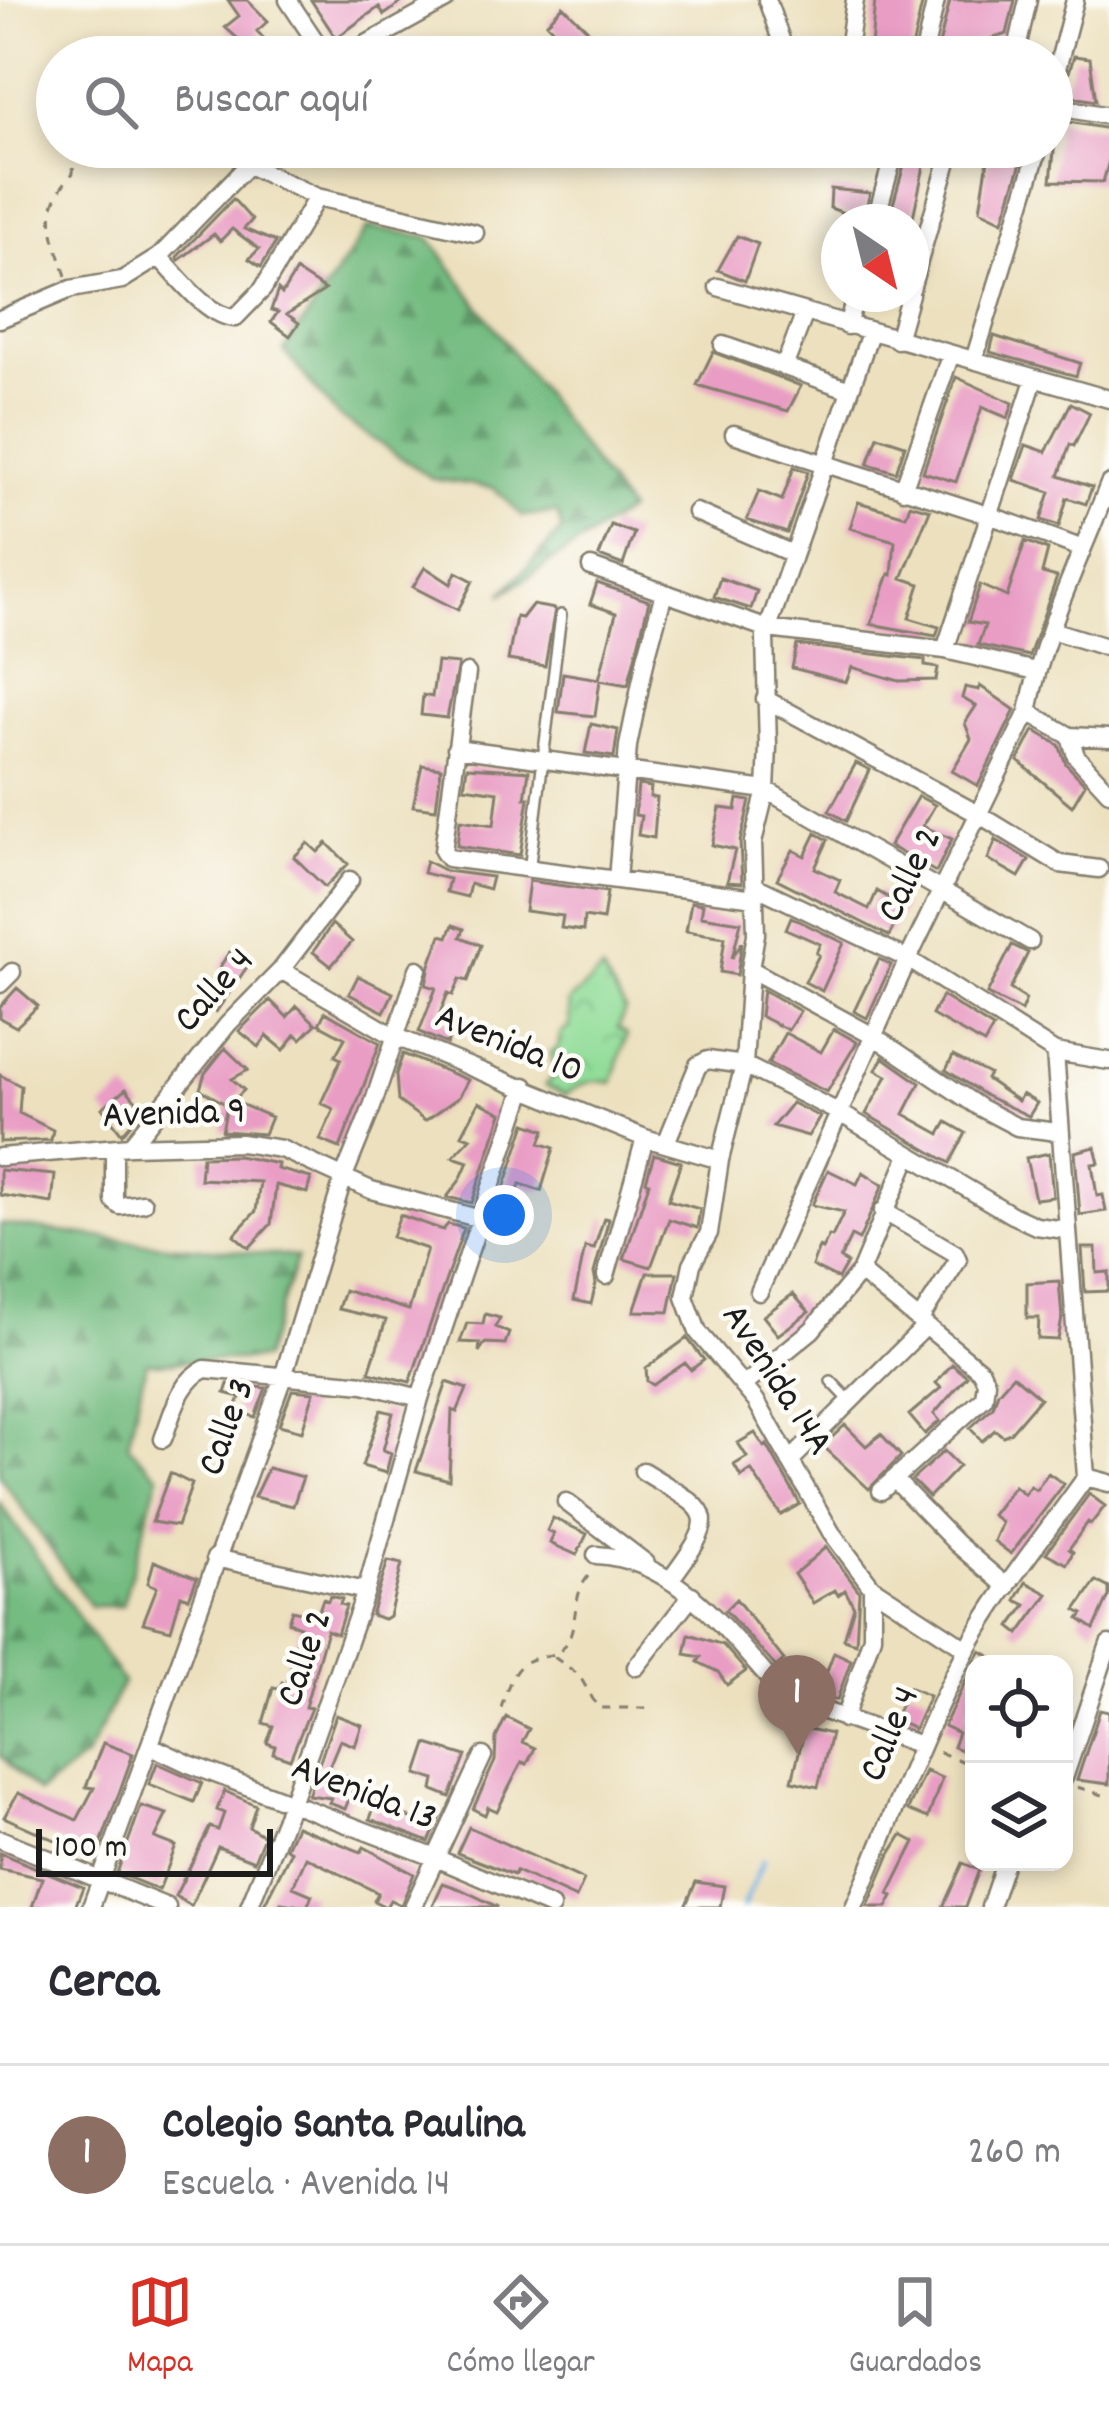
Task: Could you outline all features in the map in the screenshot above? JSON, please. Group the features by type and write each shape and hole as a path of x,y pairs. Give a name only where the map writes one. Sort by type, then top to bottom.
{"street":[{"path":"288,0 312,36"},
{"path":"408,0 421,15"},
{"path":"382,36 446,0"},
{"path":"767,0 780,36"},
{"path":"850,36 855,0"},
{"path":"928,36 936,0"},
{"path":"1020,36 1028,0"},
{"path":"1066,36 1075,0"},
{"path":"1073,110 1109,116"},
{"path":"0,319 70,289 122,280 159,257 245,168"},
{"path":"254,168 316,197 475,232"},
{"path":"880,204 890,168"},
{"path":"929,226 946,168"},
{"path":"974,360 1033,168"},
{"path":"159,257 196,296 224,317 235,318 263,290 316,197"},
{"path":"718,287 1109,399"},
{"path":"847,326 851,312"},
{"path":"897,340 905,312"},
{"path":"784,367 805,313"},
{"name":"Avenida 14A","path":"870,333 768,629 766,790 754,842 756,934 744,1065 720,1160 709,1233 692,1264 685,1297 698,1333 743,1386 831,1532 872,1587"},
{"path":"723,345 850,390"},
{"path":"903,490 951,354"},
{"path":"945,650 1034,380"},
{"path":"734,434 825,466 990,513 1080,548"},
{"name":"Calle 2","path":"759,1292 908,959 1028,712 1036,671 1080,548 1109,484"},
{"path":"697,512 793,554"},
{"path":"591,567 768,629 945,650 1036,671"},
{"path":"617,880 628,746 664,593"},
{"path":"1051,630 1109,648"},
{"path":"467,674 445,855 529,872 756,892 908,959 1055,1052 1109,1061"},
{"path":"765,699 980,815 1060,864 1099,869"},
{"path":"1028,712 1070,736 1109,738"},
{"path":"1070,736 1076,756 1109,792"},
{"path":"456,748 766,790 1030,941"},
{"name":"Calle 4","path":"122,1148 281,970 350,880"},
{"name":"Calle 3","path":"91,1907 283,1377 344,1176 418,969"},
{"path":"750,969 875,1037 979,1107 1017,1127 1058,1132"},
{"name":"Avenida 10","path":"281,970 394,1036 645,1138 720,1160"},
{"path":"1055,1052 1086,1477 1109,1483"},
{"path":"666,1143 698,1065 708,1060 744,1065 838,1112 1012,1215 1036,1226 1066,1230"},
{"name":"Calle 2","path":"249,1907 366,1591 420,1398 525,1086"},
{"path":"606,1276 645,1138"},
{"name":"Avenida 9","path":"0,1157 241,1143 281,1149 371,1190 481,1219"},
{"path":"122,1148 114,1201 120,1206 143,1204"},
{"path":"743,1386 812,1330 860,1272 909,1156"},
{"path":"790,1461 923,1324 957,1267 955,1253 883,1211"},
{"path":"860,1272 981,1370 986,1382 984,1398 888,1485 1006,1587"},
{"path":"163,1438 192,1375 205,1369 364,1384 420,1398"},
{"path":"643,1471 702,1510 705,1519 704,1532 663,1575"},
{"name":"Calle 4","path":"854,1907 920,1744 967,1649 1086,1477"},
{"path":"566,1502 692,1595 780,1691 920,1744"},
{"path":"604,1555 663,1575"},
{"path":"215,1558 366,1591"},
{"path":"872,1587 967,1649"},
{"path":"844,1719 872,1636 872,1587"},
{"path":"635,1667 692,1595"},
{"path":"1071,1763 1084,1709 1109,1644"},
{"name":"Avenida 13","path":"151,1745 551,1907"},
{"path":"413,1907 483,1756"},
{"path":"0,1839 167,1907"},
{"path":"990,1907 1002,1871"}],"lane":[{"path":"529,872 561,615"},
{"path":"831,1381 851,1402"}],"path":[{"path":"70,289 49,213 57,191 74,168"},
{"path":"502,1708 512,1677 526,1661 552,1656 566,1646 575,1599 604,1555"},
{"path":"552,1656 579,1675 598,1708 647,1708"},
{"path":"920,1744 967,1763"},
{"path":"1073,1783 1109,1797"}],"green space":[{"path":"368,227 429,237 628,511 501,595 562,530 557,513 522,516 494,488 433,479 337,415 284,351"},
{"path":"602,971 625,1010 618,1028 627,1034 612,1083 587,1083 565,1095 545,1085 556,1074 551,1053 558,1048 560,1034 570,1027 568,1002"},
{"path":"0,1224 297,1257 263,1359 146,1363 128,1445 159,1476 122,1606 90,1606 0,1476"},
{"path":"0,1503 123,1682 86,1757 38,1793 0,1755"}],"building":[{"path":"228,0 247,0 268,21 257,31 261,36 235,36 225,27 239,16"},
{"path":"311,0 405,0 384,15 379,7 335,36"},
{"path":"875,0 923,0 915,36 872,36"},
{"path":"950,0 1015,0 1007,34 941,36"},
{"path":"563,6 590,32 559,36 547,23"},
{"path":"1090,58 1096,101 1073,97 1073,59"},
{"path":"1073,123 1109,129 1103,182 1051,181 1052,168 1073,168"},
{"path":"903,168 924,168 916,204 893,204"},
{"path":"987,168 1019,168 1003,221 980,210"},
{"path":"831,189 870,193 867,204 830,204"},
{"path":"233,199 252,220 244,229 276,242 261,267 249,259 259,249 232,229 220,241 214,234 179,260 177,257"},
{"path":"737,236 758,244 745,281 718,270"},
{"path":"296,271 325,290 287,314 299,323 290,336 271,322 278,312 271,310 278,290 282,294"},
{"path":"994,336 1080,363 1076,376 990,352"},
{"path":"713,352 801,386 788,411 697,385"},
{"path":"956,377 1013,403 1008,418 982,407 956,482 923,472"},
{"path":"1071,403 1090,413 1074,446 1070,444 1059,476 1092,487 1086,504 1067,498 1059,526 1041,520 1050,492 1014,480 1026,445 1046,452"},
{"path":"878,436 905,445 896,472 868,464"},
{"path":"794,467 808,472 787,533 747,520 759,491 782,500"},
{"path":"858,502 906,516 910,504 930,510 902,578 920,584 909,618 939,627 936,636 871,624 892,575 895,541 850,528"},
{"path":"611,525 634,533 623,565 599,556"},
{"path":"1025,541 1048,550 1042,573 1057,577 1029,656 978,645 985,625 968,622 980,585 1007,597"},
{"path":"425,567 451,584 456,572 473,581 458,610 413,587"},
{"path":"720,578 757,591 751,609 714,597"},
{"path":"597,583 649,601 628,685 600,680 595,716 558,712 563,673 599,679 616,613 590,604"},
{"path":"532,605 555,609 545,666 508,660 516,617 522,618"},
{"path":"797,645 925,660 925,666 938,668 936,680 899,681 852,667 846,682 792,668"},
{"path":"437,662 458,664 447,718 421,715 423,695 432,697"},
{"path":"980,686 1015,710 978,786 952,771 971,739 965,723 976,706 962,698 965,687 979,690"},
{"path":"591,724 618,730 614,757 585,753"},
{"path":"1034,730 1059,745 1066,764 1085,784 1072,806 1018,761"},
{"path":"856,763 870,770 846,821 829,811"},
{"path":"422,765 441,768 436,809 413,806"},
{"path":"467,767 529,771 520,855 457,846 460,820 494,825 498,792 464,787"},
{"path":"638,785 651,787 650,797 657,798 654,838 638,835"},
{"path":"918,796 935,805 923,826 952,839 936,872 889,846"},
{"path":"738,799 750,801 740,842 742,883 727,882 735,850 712,845 720,808 736,810"},
{"path":"816,833 828,840 815,868 840,880 835,892 869,909 877,891 904,907 889,936 777,879 793,850 805,856"},
{"path":"996,840 1029,860 1019,877 988,859"},
{"path":"308,843 318,852 327,843 348,864 325,887 294,857"},
{"path":"426,861 446,871 492,877 489,889 470,884 467,897 446,892 449,879 423,873"},
{"path":"529,881 607,892 603,920 584,917 583,931 561,928 563,916 525,911"},
{"path":"691,902 703,904 701,916 741,922 732,958 742,942 737,975 720,972 725,937 686,931"},
{"path":"791,917 844,943 822,991 805,982 820,944 786,929"},
{"path":"332,924 352,942 331,966 313,952"},
{"path":"453,925 464,929 461,937 481,945 468,981 460,979 453,995 448,993 438,1018 455,1024 447,1044 419,1032 436,988 426,985 430,965 441,935 448,937"},
{"path":"1012,945 1028,953 1010,989 1026,999 1021,1011 987,994"},
{"path":"229,952 249,964 216,1012 203,1002"},
{"path":"879,959 891,965 867,1018 854,1011"},
{"path":"358,976 393,993 384,1012 349,994"},
{"path":"17,988 38,1006 16,1027 0,1018 0,1007"},
{"path":"763,990 800,1011 788,1030 760,1016"},
{"path":"942,996 993,1028 984,1044 932,1015"},
{"path":"270,1000 287,1017 297,1006 316,1024 301,1039 296,1034 284,1050 267,1036 259,1047 239,1031"},
{"path":"325,1012 380,1043 340,1148 320,1140 334,1109 321,1103 345,1038 319,1024"},
{"path":"834,1029 857,1042 827,1092 768,1063 785,1033 821,1052"},
{"path":"225,1048 248,1070 232,1079 244,1090 233,1101 271,1117 264,1134 222,1131 227,1105 200,1089 205,1073"},
{"path":"403,1054 468,1080 459,1097 425,1121 398,1101 396,1074"},
{"path":"953,1056 989,1074 986,1079 1018,1101 1022,1094 1037,1103 1029,1116 946,1070"},
{"path":"883,1057 920,1083 904,1114 940,1134 947,1122 966,1133 950,1163 866,1114 887,1076 876,1070"},
{"path":"0,1075 21,1086 19,1113 53,1130 51,1140 0,1142"},
{"path":"126,1089 143,1109 122,1134 102,1108"},
{"path":"479,1102 502,1113 472,1203 447,1197 468,1162 453,1157 471,1138 462,1135"},
{"path":"792,1103 820,1117 808,1136 773,1126"},
{"path":"526,1123 545,1130 540,1143 554,1148 541,1191 520,1184 509,1217 518,1221 511,1241 489,1233"},
{"path":"1095,1147 1099,1163 1092,1164 1097,1196 1103,1195 1106,1211 1080,1215 1075,1152"},
{"path":"1049,1153 1053,1197 1035,1199 1026,1158"},
{"path":"654,1154 681,1162 668,1200 700,1209 697,1228 669,1219 651,1267 624,1259"},
{"path":"238,1156 278,1164 277,1169 311,1178 307,1193 276,1185 271,1224 249,1248 234,1235 256,1211 260,1182 200,1179 202,1157"},
{"path":"0,1170 55,1175 52,1203 0,1195"},
{"path":"828,1170 857,1184 863,1172 883,1185 859,1240 851,1236 840,1259 847,1263 838,1279 812,1266 819,1247 832,1237 844,1212 812,1205"},
{"path":"400,1215 443,1230 448,1224 464,1228 410,1382 369,1372 386,1320 338,1309 344,1290 409,1310 427,1249 392,1237"},
{"path":"604,1218 609,1219 591,1304 574,1300 585,1247 594,1249"},
{"path":"1082,1248 1096,1248 1097,1273 1109,1272 1109,1291 1085,1292"},
{"path":"647,1273 677,1273 669,1312 634,1311"},
{"path":"1059,1281 1062,1318 1058,1340 1038,1339 1039,1318 1027,1318 1027,1283"},
{"path":"793,1294 809,1312 778,1335 763,1316"},
{"path":"485,1314 500,1318 495,1327 509,1333 505,1344 485,1343 479,1352 480,1343 460,1342 467,1323 483,1324"},
{"path":"687,1338 704,1360 691,1370 685,1363 653,1385 647,1381 646,1368"},
{"path":"952,1364 967,1376 934,1414 940,1421 925,1434 909,1415 941,1388 936,1383"},
{"path":"1013,1375 1040,1398 1010,1433 1003,1436 995,1430 982,1441 970,1428 993,1407 998,1392"},
{"path":"447,1382 467,1389 457,1412 452,1410 449,1480 416,1471"},
{"path":"228,1384 266,1388 255,1417 235,1411 240,1397 225,1393"},
{"path":"292,1390 314,1392 302,1431 279,1425"},
{"path":"381,1410 393,1413 383,1450 391,1453 386,1473 362,1466"},
{"path":"845,1425 866,1446 881,1434 901,1456 869,1489 823,1446"},
{"path":"755,1433 767,1445 800,1504 781,1515 751,1470 741,1477 734,1465 747,1457 738,1443"},
{"path":"944,1451 959,1466 929,1497 912,1480"},
{"path":"268,1468 303,1477 293,1506 254,1497"},
{"path":"170,1473 192,1484 177,1526 152,1522"},
{"path":"1048,1473 1064,1484 1011,1554 994,1541 1002,1522 992,1515 1014,1486 1024,1494 1030,1486 1036,1490"},
{"path":"1089,1494 1105,1506 1069,1549 1073,1552 1067,1564 1046,1553"},
{"path":"553,1518 587,1534 577,1555 550,1543 554,1534 547,1531"},
{"path":"826,1547 859,1591 856,1643 844,1639 854,1607 845,1590 838,1595 835,1590 813,1603 794,1574"},
{"path":"154,1561 197,1578 189,1598 181,1595 171,1630 143,1623 157,1587 148,1583"},
{"path":"388,1561 402,1564 389,1616 384,1619 371,1615"},
{"path":"1096,1581 1109,1588 1109,1596 1094,1629 1079,1619 1083,1614 1076,1610"},
{"path":"1026,1582 1048,1594 1019,1634 1010,1627 1026,1605 1016,1600"},
{"path":"330,1596 342,1599 340,1604 346,1606 337,1634 327,1630 305,1707 311,1708 290,1759 273,1753 275,1746 267,1743 273,1726 263,1723 273,1688 286,1684 300,1626 288,1622 292,1610 317,1616 323,1599 328,1601"},
{"path":"736,1599 784,1660 776,1667 725,1610"},
{"path":"689,1634 723,1645 746,1671 727,1685 718,1672 698,1662 701,1657 685,1654"},
{"path":"834,1652 851,1660 837,1700 818,1695"},
{"path":"965,1682 965,1752 953,1747 958,1733 944,1726"},
{"path":"909,1687 929,1696 914,1729 894,1719"},
{"path":"1100,1710 1109,1712 1109,1784 1077,1780"},
{"path":"336,1715 362,1725 355,1746 340,1740 328,1769 356,1781 345,1809 329,1803 331,1798 308,1795"},
{"path":"506,1717 529,1729 522,1742 535,1748 527,1764 522,1762 497,1811 488,1807 485,1815 473,1809 495,1761 496,1738"},
{"path":"805,1728 831,1734 818,1787 792,1781"},
{"path":"103,1743 133,1754 95,1860 61,1850 64,1844 4,1817 18,1793 77,1820 94,1788 86,1787"},
{"path":"427,1744 466,1756 450,1797 433,1790 435,1780 417,1774"},
{"path":"157,1763 202,1783 194,1802 149,1784"},
{"path":"925,1771 942,1778 928,1818 908,1810"},
{"path":"224,1791 256,1805 249,1827 264,1836 254,1861 218,1847 191,1906 175,1896 210,1827 218,1830 224,1813 217,1810"},
{"path":"376,1801 421,1823 426,1811 441,1816 429,1842 370,1819"},
{"path":"141,1806 167,1814 155,1838 176,1846 159,1890 117,1873"},
{"path":"296,1826 361,1852 364,1847 414,1874 401,1905 390,1900 386,1907 374,1901 378,1893 306,1857 293,1887 312,1895 307,1907 281,1903 280,1907 263,1907 291,1851 286,1848"},
{"path":"469,1827 584,1880 576,1898 516,1871 514,1875 457,1853"},
{"path":"902,1835 915,1842 889,1894 893,1896 887,1907 868,1906 890,1854"},
{"path":"0,1853 83,1887 75,1907 32,1907 42,1878 0,1869"},
{"path":"963,1863 965,1871 979,1871 965,1907 943,1907"},
{"path":"696,1882 724,1886 720,1907 685,1907"},
{"path":"443,1883 460,1889 498,1907 432,1907"}],"waterway":[{"path":"743,1907 763,1860"}],"place":[{"name":"Colegio Santa Paulina","path":"797,1754"}]}
